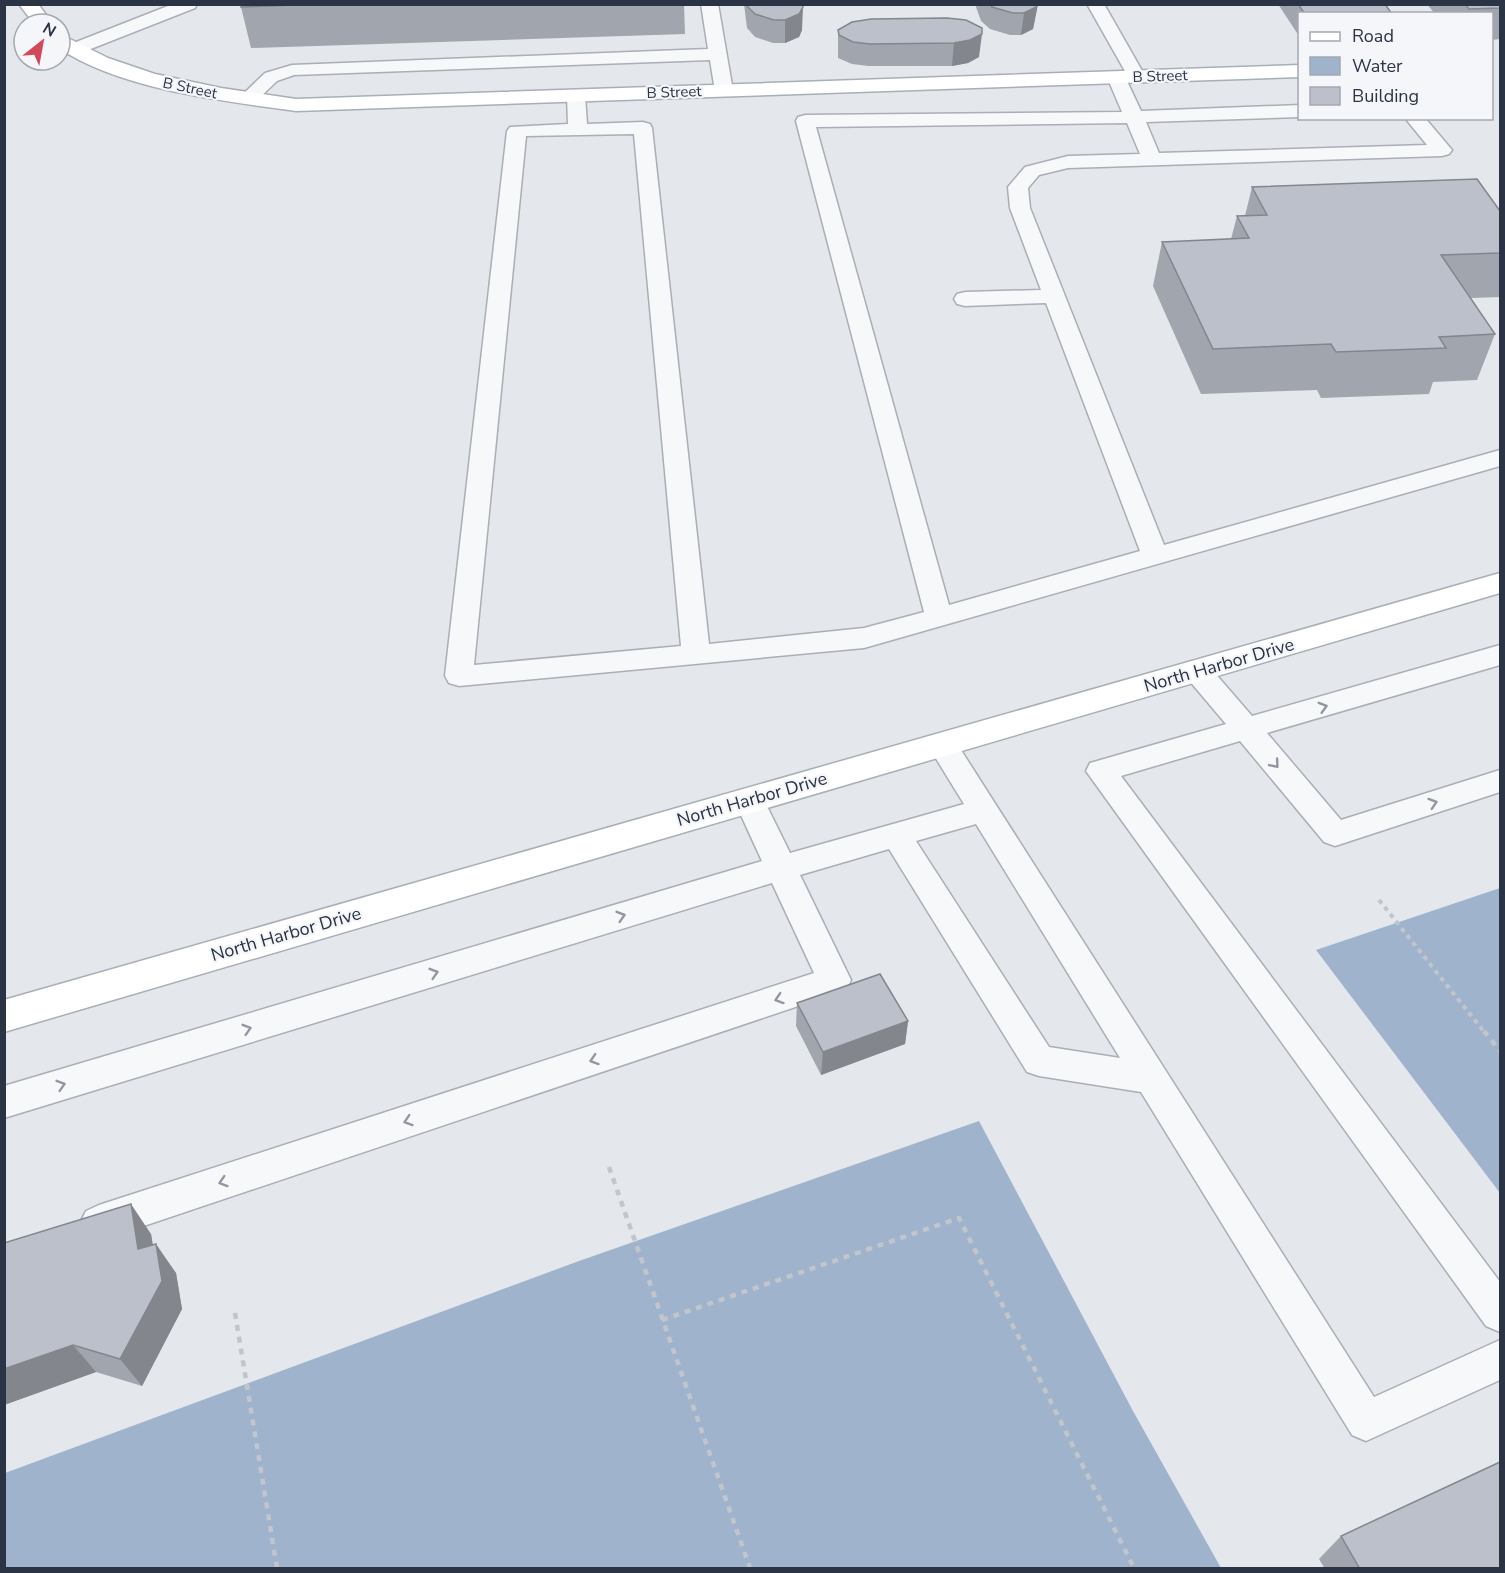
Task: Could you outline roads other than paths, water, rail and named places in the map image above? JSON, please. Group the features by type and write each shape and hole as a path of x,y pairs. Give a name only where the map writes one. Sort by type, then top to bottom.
{"street":[{"name":"B Street","path":"72,48 135,76 199,91 296,105 1298,71"},
{"name":"North Harbor Drive","path":"4,1016 1500,583"}],"lane":[{"path":"72,43 189,4"},
{"path":"709,4 724,90"},
{"path":"1095,4 1126,77 1134,117 1152,160"},
{"path":"248,98 271,77 292,70 717,54"},
{"path":"576,96 578,130"},
{"path":"939,617 806,121 1134,117 1298,111"},
{"path":"1155,556 1020,208 1017,188 1032,171 1068,162 1442,150 1416,120"},
{"path":"696,655 643,128 517,131 459,676 696,655 864,638 1500,458"},
{"path":"964,299 1055,296"},
{"path":"1500,656 1101,771 1500,1313"},
{"path":"1197,671 1335,834 1500,781"},
{"path":"942,744 1366,1421 1500,1360"},
{"path":"73,1232 834,981 749,800"},
{"path":"4,1102 781,868 983,810"},
{"path":"896,835 1039,1061 1151,1078"}],"water":[{"path":"1500,888 1500,1193 1316,950"},
{"path":"979,1121 1133,1411 1221,1568 5,1568 5,1473 579,1261"}]}
